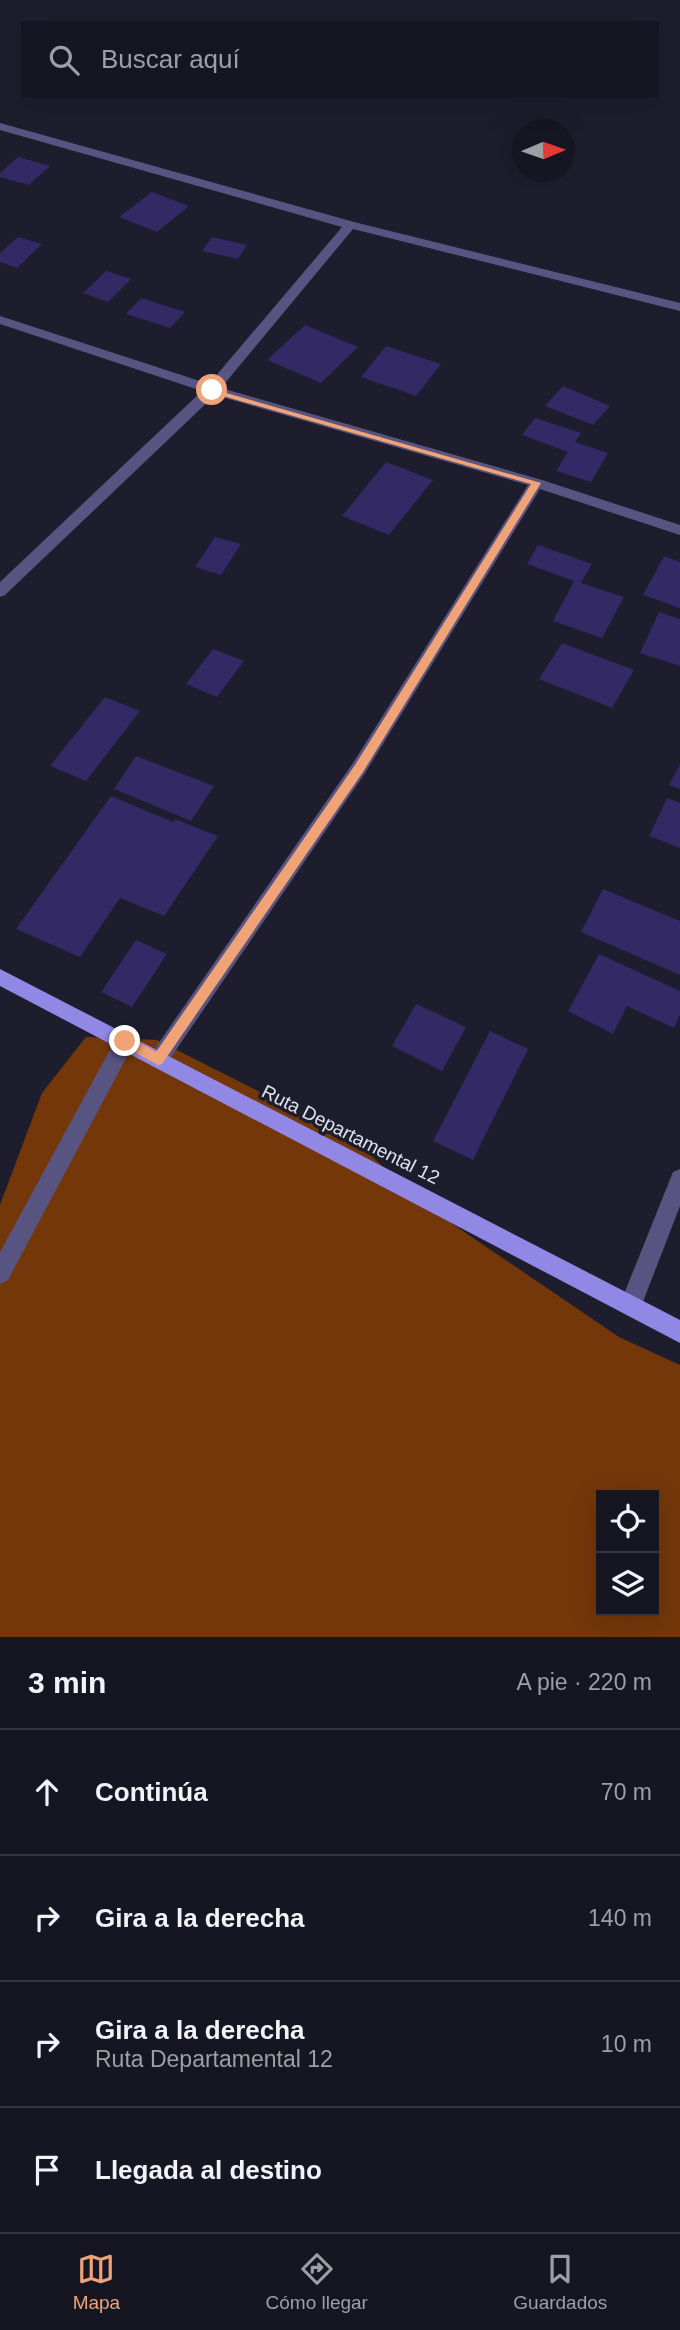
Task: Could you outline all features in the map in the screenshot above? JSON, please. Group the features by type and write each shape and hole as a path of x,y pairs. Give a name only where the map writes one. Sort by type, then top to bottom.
{"main road":[{"name":"Ruta Departamental 12","path":"0,977 631,1304 680,1332"}],"street":[{"path":"0,126 350,225 680,307"},
{"path":"0,591 212,390 350,225"},
{"path":"0,320 212,390 537,483 680,530"},
{"path":"158,1060 359,768 537,483"},
{"path":"0,1273 125,1041"},
{"path":"631,1304 680,1179"}],"shaded area":[{"path":"86,1037 157,1040 357,1141 413,1197 619,1337 680,1365 680,1637 0,1637 0,1205 42,1093"}],"building":[{"path":"18,157 50,166 29,185 0,177 0,173"},
{"path":"152,192 189,206 157,232 119,217"},
{"path":"18,237 42,244 17,268 0,262 0,253"},
{"path":"212,237 247,245 238,259 202,251"},
{"path":"106,271 131,279 108,302 83,293"},
{"path":"141,298 185,312 170,328 126,314"},
{"path":"305,325 358,347 321,383 267,360"},
{"path":"386,346 441,364 416,396 361,377"},
{"path":"563,386 610,406 593,425 545,406"},
{"path":"535,418 581,433 575,442 608,453 591,482 556,471 568,452 522,435"},
{"path":"386,462 433,480 389,535 342,516"},
{"path":"215,537 241,544 221,575 195,567"},
{"path":"538,545 592,564 581,583 624,597 602,638 553,621 574,581 527,564"},
{"path":"664,556 680,562 680,608 643,595"},
{"path":"659,612 680,619 680,666 640,653"},
{"path":"562,643 634,670 612,708 539,679"},
{"path":"213,649 244,661 217,697 186,684"},
{"path":"105,697 140,711 86,781 50,766"},
{"path":"136,756 214,786 191,821 114,789"},
{"path":"680,764 680,789 669,785"},
{"path":"111,796 173,822 175,819 218,836 164,916 120,898 80,957 16,929"},
{"path":"667,798 680,803 680,848 649,836"},
{"path":"603,889 680,921 680,975 581,932"},
{"path":"136,940 167,954 132,1007 101,992"},
{"path":"599,954 680,991 680,1015 674,1028 627,1006 613,1034 568,1011"},
{"path":"416,1004 466,1027 442,1071 392,1046"},
{"path":"490,1031 528,1049 473,1160 433,1141"}],"route":[{"path":"125,1041 158,1060 359,768 537,483 212,390"}]}
